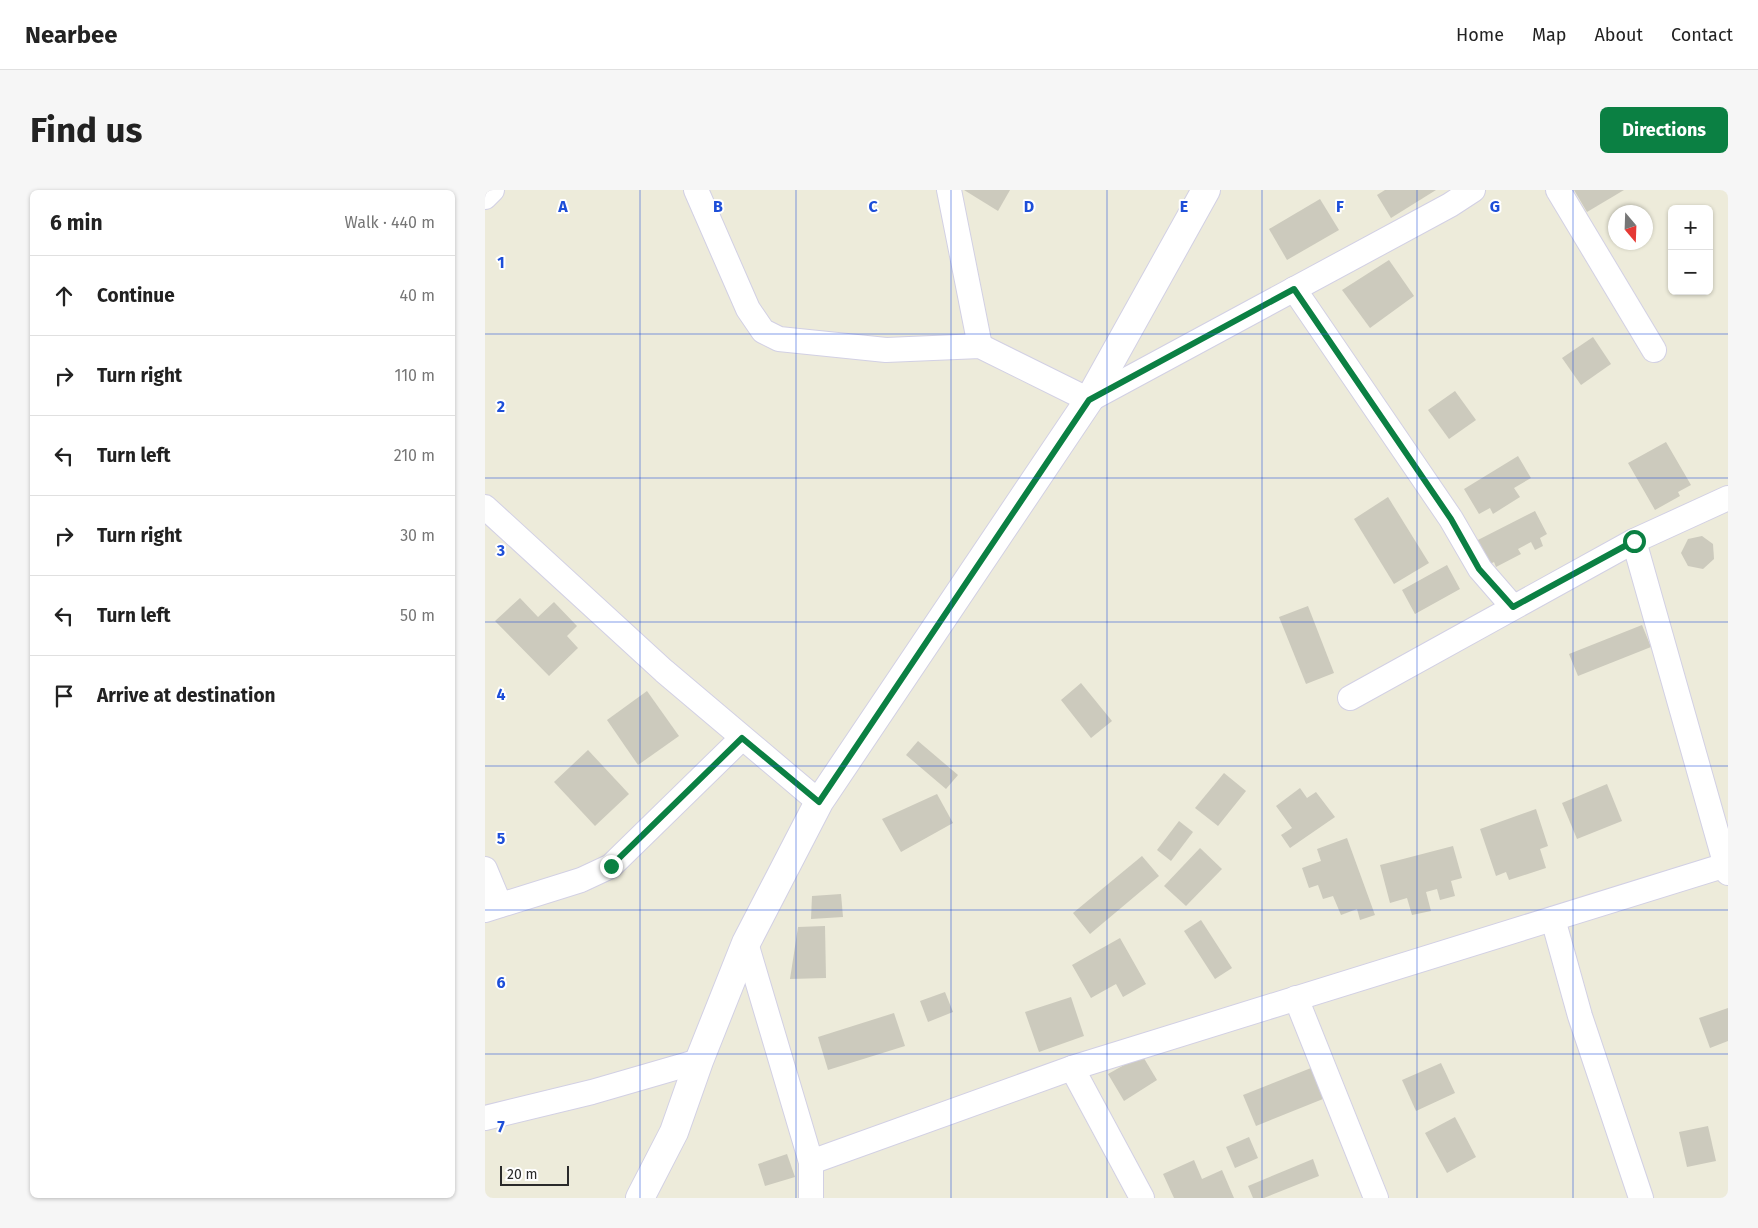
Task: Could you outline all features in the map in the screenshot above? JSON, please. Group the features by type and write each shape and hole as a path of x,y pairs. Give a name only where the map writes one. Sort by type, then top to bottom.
{"street":[{"path":"485,197 492,190"},
{"path":"695,190 748,309 763,331 779,339 886,350 980,346 1089,400"},
{"path":"949,190 980,346"},
{"path":"641,1198 674,1132 699,1062 746,943 819,802 1089,400 1206,190"},
{"path":"1089,400 1451,205 1473,190"},
{"path":"1558,190 1654,350"},
{"path":"1294,289 1451,519 1479,569 1513,607"},
{"path":"1350,698 1634,541 1728,498"},
{"path":"485,507 664,671 819,802"},
{"path":"811,1162 1072,1068 1553,919 1727,869 1634,541"},
{"path":"485,869 493,908 581,880 611,866 742,738"},
{"path":"1553,919 1580,1016 1641,1198"},
{"path":"746,943 811,1162 811,1198"},
{"path":"1296,998 1376,1198"},
{"path":"485,1118 592,1092 699,1062"},
{"path":"1072,1068 1142,1198"}],"building":[{"path":"964,190 1010,190 998,211"},
{"path":"1385,190 1436,190 1391,218 1377,195"},
{"path":"1574,190 1624,190 1587,212"},
{"path":"1320,199 1339,230 1287,260 1269,229"},
{"path":"1389,260 1414,296 1370,328 1342,290"},
{"path":"1593,337 1611,364 1581,385 1562,358"},
{"path":"1455,391 1476,420 1449,439 1428,410"},
{"path":"1666,442 1691,485 1678,492 1680,496 1655,510 1628,463"},
{"path":"1518,456 1531,478 1514,488 1520,497 1493,514 1490,508 1479,514 1464,489"},
{"path":"1388,497 1429,563 1394,584 1354,519"},
{"path":"1535,511 1547,534 1540,538 1543,546 1535,550 1531,542 1518,549 1521,554 1496,567 1494,562 1486,566 1474,542"},
{"path":"1702,536 1713,544 1714,559 1703,569 1688,566 1681,553 1688,539"},
{"path":"1447,565 1460,589 1415,614 1402,590"},
{"path":"520,598 538,617 554,602 577,626 567,636 578,648 549,676 495,621"},
{"path":"1308,606 1334,673 1306,684 1279,617"},
{"path":"1642,625 1651,647 1578,676 1569,654"},
{"path":"1081,683 1112,721 1091,738 1061,700"},
{"path":"647,691 679,736 638,765 607,720"},
{"path":"918,741 958,775 946,789 906,755"},
{"path":"588,750 629,794 595,826 554,782"},
{"path":"1224,773 1246,791 1218,826 1195,808"},
{"path":"1607,784 1622,821 1577,839 1562,803"},
{"path":"1300,788 1307,798 1316,792 1335,817 1290,848 1281,835 1292,828 1276,806"},
{"path":"937,794 953,823 901,852 882,819"},
{"path":"1536,809 1548,846 1540,849 1546,868 1509,880 1506,872 1496,876 1480,829"},
{"path":"1179,821 1193,832 1171,861 1157,850"},
{"path":"1347,838 1375,915 1360,920 1357,909 1341,915 1333,896 1323,899 1318,885 1309,888 1302,868 1321,861 1317,849"},
{"path":"1453,846 1462,878 1451,881 1455,896 1440,900 1437,889 1426,892 1431,911 1412,915 1407,898 1390,903 1380,865"},
{"path":"1200,848 1222,869 1186,906 1164,886"},
{"path":"1142,856 1159,876 1090,934 1073,913"},
{"path":"841,894 843,917 811,919 812,896"},
{"path":"1201,920 1232,968 1215,979 1184,931"},
{"path":"825,926 826,978 790,979 798,927"},
{"path":"1120,938 1146,984 1123,997 1116,984 1091,998 1072,965"},
{"path":"945,992 953,1012 928,1022 920,1001"},
{"path":"1071,997 1084,1036 1039,1052 1025,1012"},
{"path":"1728,1008 1728,1041 1710,1048 1699,1018"},
{"path":"894,1013 905,1046 828,1070 818,1037"},
{"path":"1142,1055 1157,1080 1124,1101 1108,1074"},
{"path":"1441,1063 1455,1093 1416,1111 1402,1080"},
{"path":"1311,1068 1323,1099 1256,1126 1243,1095"},
{"path":"1455,1117 1476,1157 1447,1173 1425,1133"},
{"path":"1708,1126 1716,1161 1687,1167 1679,1132"},
{"path":"1249,1137 1258,1158 1235,1168 1226,1147"},
{"path":"787,1154 795,1177 765,1186 758,1164"},
{"path":"1313,1159 1319,1176 1264,1198 1253,1198 1248,1186"},
{"path":"1194,1160 1202,1179 1222,1170 1234,1198 1174,1198 1163,1174"}],"route":[{"path":"611,866 742,738 819,802 1089,400 1294,289 1451,519 1479,569 1513,607 1634,541"}]}
